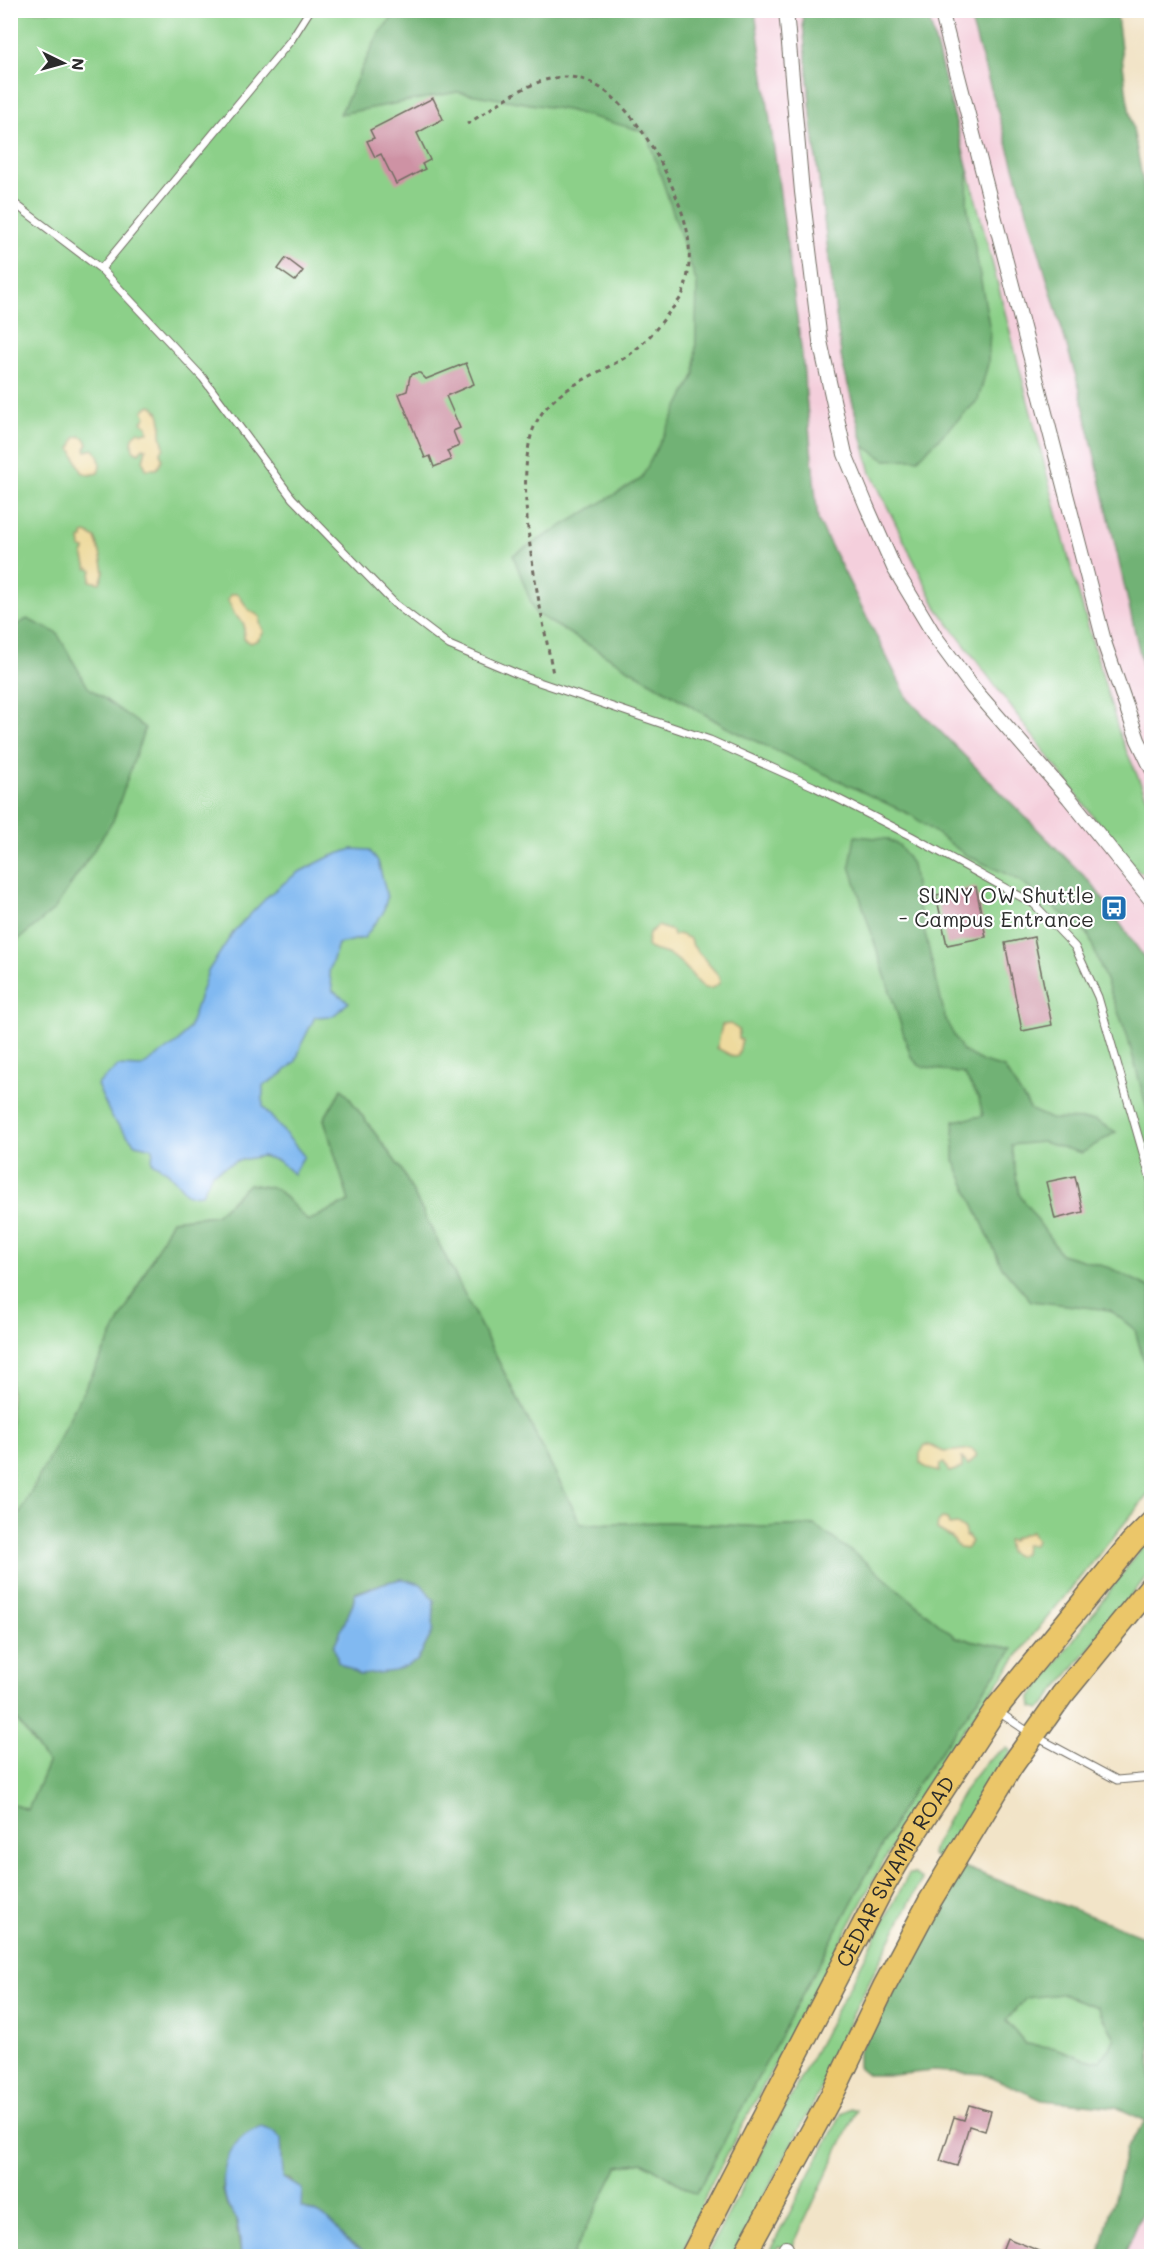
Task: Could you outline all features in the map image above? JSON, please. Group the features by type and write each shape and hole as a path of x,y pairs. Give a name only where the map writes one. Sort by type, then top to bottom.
{"main road":[{"name":"CEDAR SWAMP ROAD","path":"692,2256 883,1887 916,1831 995,1710 1132,1542 1152,1522"},
{"name":"CEDAR SWAMP ROAD","path":"744,2256 834,2091 884,1987 930,1901 1011,1767 1062,1695 1152,1585"}],"street":[{"path":"786,10 802,192 820,341 845,454 862,496 894,568 936,638 973,688 1150,892"},
{"path":"940,10 1105,645 1138,740 1152,769"}],"lane":[{"path":"101,268 291,40 310,10"},
{"path":"10,200 101,268 203,378 292,498 395,604 449,645 527,678 710,740 813,786 911,836 1034,904 1076,947 1098,997 1152,1184"},
{"path":"995,1710 1033,1735 1117,1780 1152,1777"}],"path":[{"path":"467,124 524,89 551,79 569,77 590,82 616,100 638,123 668,175 687,230 690,261 682,295 654,333 628,356 585,378 548,403 531,434 527,470 531,549 555,687"}],"shaded area":[{"path":"643,11 1082,11 1151,285 1151,1058 892,794"},
{"path":"1151,2192 1151,2256 1124,2256"}],"green space":[{"path":"399,10 755,11 802,354 818,520 908,699 1092,884 1151,967 1151,1124 1127,1035 1088,934 1017,879 966,855 911,815 726,727 535,613 513,555 641,479 695,374 697,284 646,132 567,110 457,92 340,114 379,33"},
{"path":"11,11 643,11 671,122 766,581 1098,922 1151,1058 1151,1491 1033,1635 944,1757 880,1868 709,2188 681,2256 572,2256 618,2166 643,2162 695,2194 907,1799 1012,1649 955,1637 863,1560 814,1525 762,1527 671,1522 581,1524 401,1169 342,1088 324,1119 349,1201 308,1221 277,1189 249,1184 216,1215 172,1220 11,1531"},
{"path":"802,11 927,11 1072,571 1120,736 1151,807 1151,869 1141,873 1127,862 937,608 871,473 842,361 812,124"},
{"path":"802,11 927,11 968,170 967,205 990,330 988,364 978,400 918,459 885,460 864,446 842,361 812,124"},
{"path":"968,11 1128,11 1117,16 1127,97 1152,230 1151,693 1148,689 1079,387"},
{"path":"27,619 57,633 88,687 145,728 113,821 54,910 11,946 11,628"},
{"path":"855,836 887,839 899,845 912,864 918,904 946,1021 963,1051 983,1062 1004,1068 1031,1110 1051,1119 1095,1120 1116,1132 1082,1153 1042,1142 1011,1145 1019,1194 1061,1254 1110,1268 1151,1288 1151,1388 1135,1330 1110,1310 1031,1301 1002,1267 954,1160 954,1121 983,1116 979,1099 964,1074 920,1066 911,1057 850,866"},
{"path":"342,1088 401,1169 581,1524 671,1522 762,1527 814,1525 863,1560 955,1637 1013,1649 907,1799 696,2194 643,2162 618,2166 572,2256 371,2256 353,2245 328,2219 301,2207 291,2180 283,2178 281,2139 225,2167 223,2190 227,2206 235,2215 241,2256 11,2256 10,1803 28,1810 48,1763 11,1711 11,1531 172,1220 216,1215 249,1184 277,1189 308,1221 349,1201 324,1119","holes":["402,1579 434,1600 433,1631 417,1661 334,1646 353,1604 355,1593"]},
{"path":"1151,1535 1151,1571 1043,1706 1040,1709 1032,1707 1031,1697"},
{"path":"10,1711 48,1763 28,1810 11,1803"},
{"path":"1007,1748 1011,1751 945,1857 939,1859 932,1855 934,1846 973,1778 994,1756"},
{"path":"956,1864 1151,1939 1151,2192 1124,2256 1099,2256 1127,2147 1146,2121 1116,2107 1042,2100 985,2074 932,2071 868,2075 858,2067 858,2053","holes":["1061,1994 1098,2007 1115,2038 1100,2061 1084,2059 1055,2048 1026,2044 1006,2021 1026,1998"]},
{"path":"909,1874 915,1874 922,1880 851,2017 828,2076 732,2256 706,2256"},
{"path":"1061,1994 1098,2007 1115,2039 1101,2061 1084,2059 1055,2048 1026,2044 1006,2020 1026,1997"},
{"path":"851,2108 857,2110 790,2252 778,2246 773,2256 767,2256 842,2113"}],"sand":[{"path":"152,405 158,411 160,418 164,448 160,453 162,459 159,466 156,469 146,469 143,461 146,449 143,448 139,453 133,450 132,441 139,431 148,432 147,426 142,422 146,417 143,411"},
{"path":"79,436 85,438 88,444 86,451 93,449 97,454 100,463 98,473 89,475 82,472 71,448 75,438"},
{"path":"87,533 95,538 100,554 104,572 100,583 90,581 92,570 87,569 83,554 85,549 81,548 80,539 83,538 83,534"},
{"path":"238,594 248,609 260,617 264,632 258,640 251,643 244,639 244,624 234,614 228,600 230,595"},
{"path":"658,926 672,931 673,936 678,934 689,938 693,946 719,976 720,982 713,988 704,988 675,958 647,946 649,933"},
{"path":"730,1024 739,1030 739,1039 742,1040 738,1056 734,1057 717,1048 722,1025"},
{"path":"925,1445 944,1452 972,1449 976,1457 968,1465 962,1458 962,1468 949,1472 944,1463 940,1464 939,1472 928,1469 920,1463 920,1454"},
{"path":"942,1518 947,1519 949,1525 957,1524 964,1529 966,1537 968,1536 972,1542 966,1549 959,1548 951,1537 937,1529 938,1522"},
{"path":"1031,1532 1036,1540 1034,1545 1025,1545 1024,1553 1017,1556 1009,1552 1007,1540 1012,1541 1014,1538"}],"water":[{"path":"352,849 369,850 378,861 387,898 383,913 364,938 338,944 329,972 333,991 349,1002 333,1016 315,1017 296,1061 281,1075 263,1086 263,1107 304,1156 293,1174 279,1161 262,1156 236,1161 212,1173 202,1194 188,1195 168,1172 152,1162 153,1148 135,1144 112,1118 97,1085 118,1066 141,1067 178,1042 189,1028 208,971 234,931 270,894 297,873 329,857"},
{"path":"402,1579 421,1584 434,1600 433,1631 417,1661 395,1671 360,1675 338,1662 334,1646 353,1604 355,1594"},
{"path":"262,2127 273,2131 281,2139 283,2178 302,2189 301,2207 328,2219 353,2245 371,2256 241,2256 237,2224 224,2191 225,2168 228,2157 241,2138"}],"building":[{"path":"433,98 443,119 417,133 430,160 422,164 425,169 396,184 381,154 375,157 367,141 374,138 370,130"},
{"path":"286,258 303,271 295,281 278,269"},
{"path":"466,363 474,384 446,396 460,428 453,431 459,446 447,451 451,460 434,467 430,456 425,458 399,394 407,391 410,376 415,373 420,373 426,379"},
{"path":"976,887 986,937 947,945 936,895"},
{"path":"1034,937 1052,1025 1022,1031 1005,943"},
{"path":"1075,1176 1083,1212 1055,1219 1046,1182"},
{"path":"969,2105 991,2111 985,2131 969,2126 957,2166 940,2161 954,2117 964,2120"},
{"path":"1007,2238 1052,2256 1000,2256"}],"place":[{"name":"SUNY OW Shuttle - Campus Entrance","path":"1114,908"}]}
